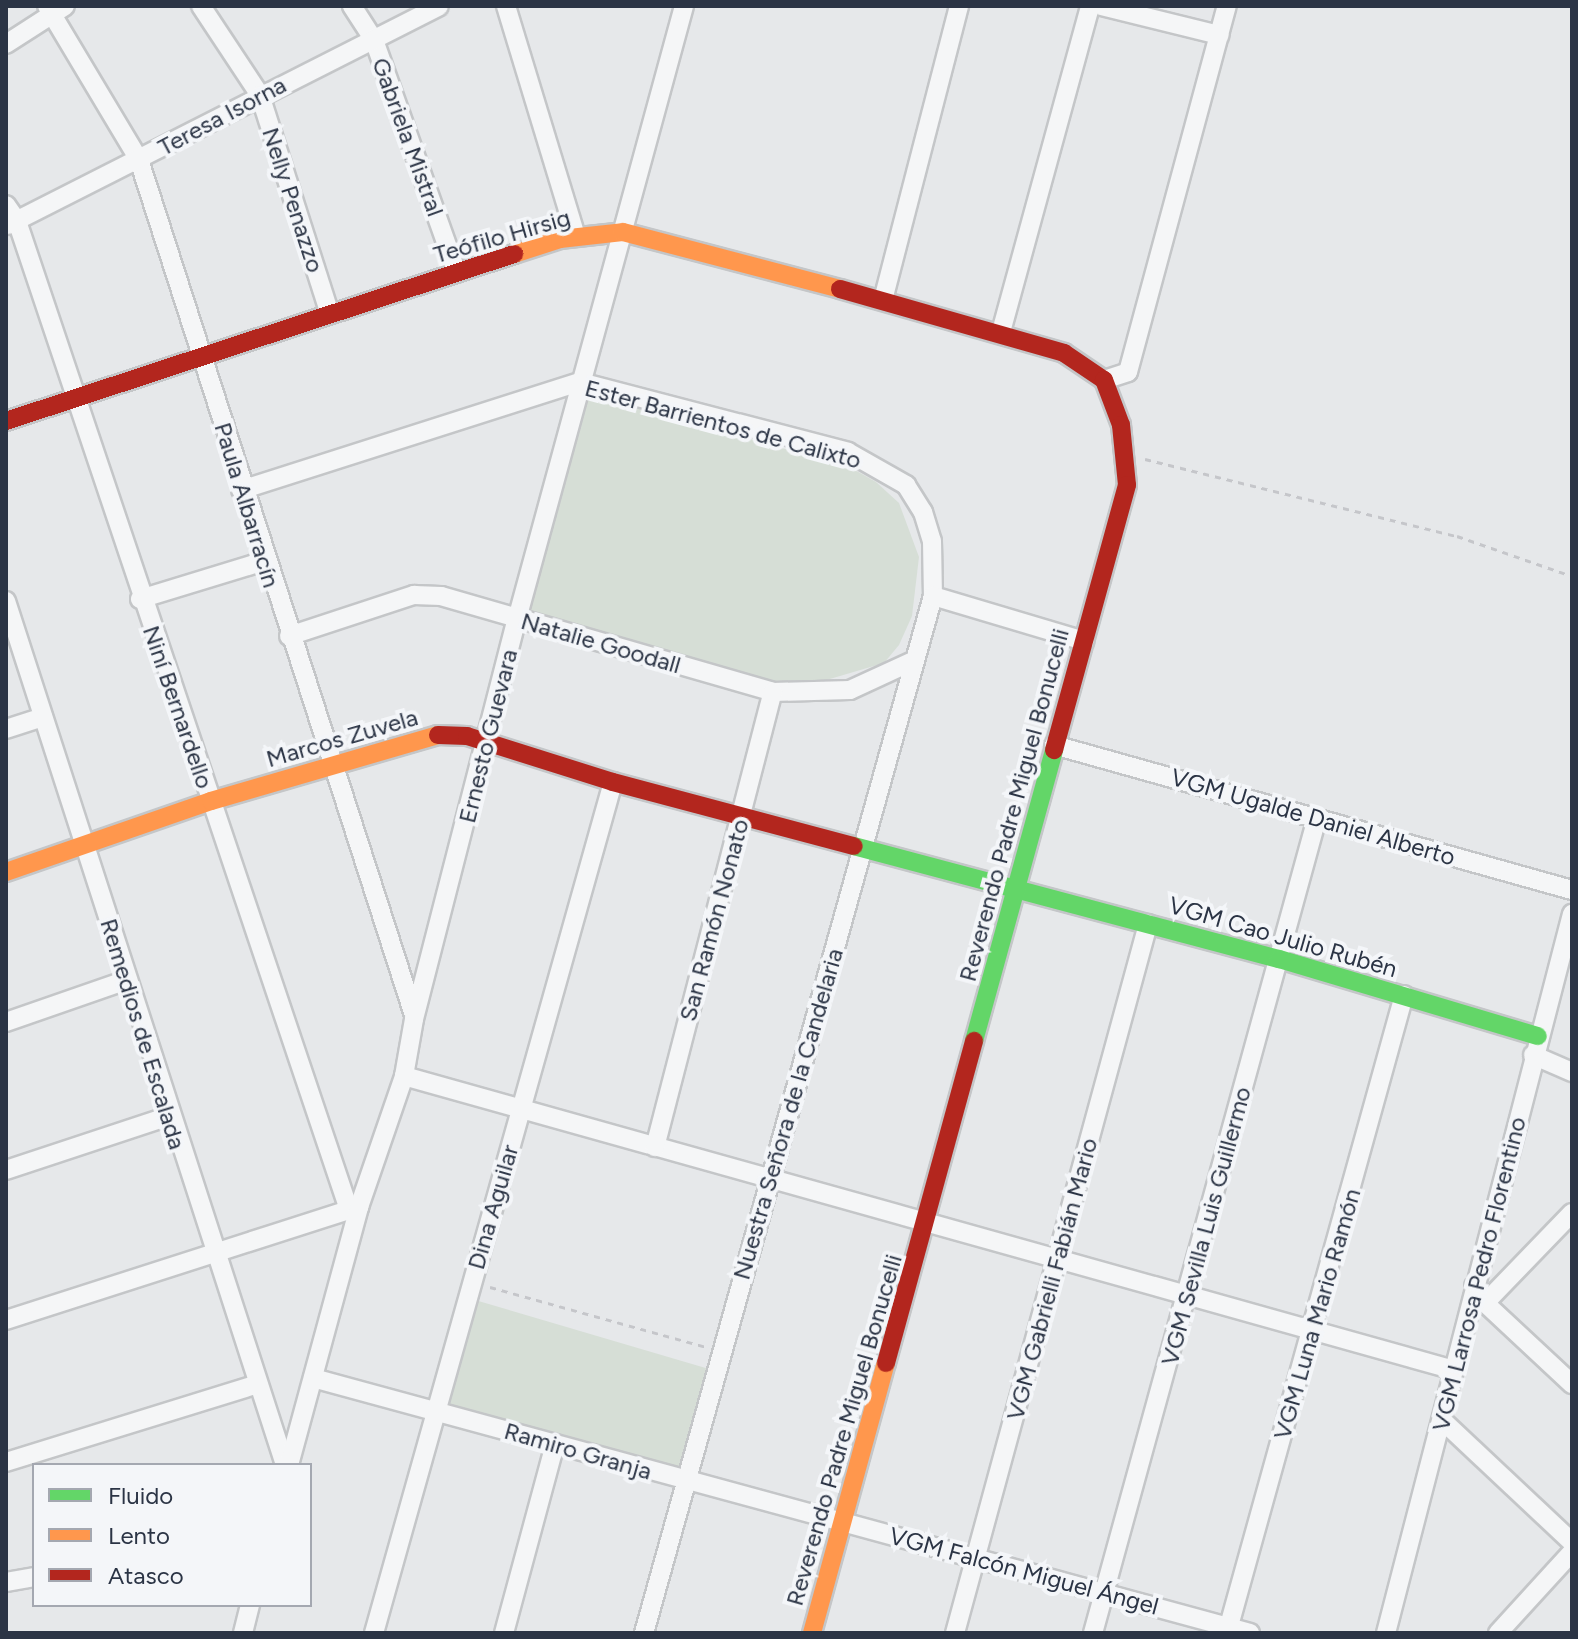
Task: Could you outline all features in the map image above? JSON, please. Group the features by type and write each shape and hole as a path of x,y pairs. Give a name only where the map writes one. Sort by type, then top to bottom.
{"street":[{"name":"Nelly Penazzo","path":"201,6 260,95 330,314"},
{"name":"Gabriela Mistral","path":"352,6 374,40 457,273"},
{"name":"Teresa Isorna","path":"10,218 139,160 260,95 439,6"},
{"path":"506,6 576,237"},
{"name":"Ernesto Guevara","path":"288,1463 313,1378 354,1209 404,1076 414,1019 517,619 684,6"},
{"path":"883,300 959,6"},
{"path":"1001,332 1090,6"},
{"path":"1101,6 1219,35"},
{"path":"1104,380 1128,372 1227,6"},
{"path":"6,44 55,9"},
{"name":"Paula Albarracín","path":"55,9 139,160 241,490 414,1019"},
{"name":"Niní Bernardello","path":"10,218 76,398 140,599 354,1209"},
{"name":"Teófilo Hirsig","path":"6,421 457,273 576,237 623,232 1001,332 1064,353 1104,380"},
{"name":"Reverendo Padre Miguel Bonucelli","path":"812,1633 927,1224 1014,889 1127,485 1126,452 1104,380"},
{"name":"Ester Barrientos de Calixto","path":"241,490 580,382 848,452 880,468 906,485 923,512 932,541 933,596"},
{"path":"140,599 264,561"},
{"name":"Natalie Goodall","path":"289,636 390,599 414,595 441,596 773,692 850,690 913,661"},
{"path":"933,596 1084,641"},
{"name":"Nuestra Señora de la Candelaria","path":"644,1633 933,596"},
{"name":"Remedios de Escalada","path":"6,601 169,1116 286,1463"},
{"name":"San Ramón Nonato","path":"655,1147 773,692"},
{"path":"6,729 43,717"},
{"name":"Marcos Zuvela","path":"6,872 211,801 441,734 487,743 613,782 862,848"},
{"name":"VGM Ugalde Daniel Alberto","path":"1054,745 1572,890"},
{"name":"Dina Aguilar","path":"374,1633 613,782"},
{"name":"VGM Sevilla Luis Guillermo","path":"1093,1633 1317,818"},
{"name":"VGM Cao Julio Rubén","path":"862,848 1279,959 1538,1036"},
{"name":"VGM Larrosa Pedro Florentino","path":"1386,1633 1443,1421 1533,1055 1572,914"},
{"name":"VGM Gabrielli Fabián Mario","path":"955,1633 1148,924"},
{"path":"6,1022 127,980"},
{"name":"VGM Luna Mario Ramón","path":"1228,1630 1404,995"},
{"path":"1533,1055 1572,1072"},
{"path":"404,1076 1454,1370"},
{"path":"6,1170 169,1116"},
{"path":"6,1320 354,1209"},
{"path":"1485,1303 1572,1213"},
{"path":"1474,1286 1485,1303 1572,1384"},
{"name":"Ramiro Granja","path":"313,1378 843,1524"},
{"path":"6,1462 258,1384"},
{"path":"1443,1421 1572,1542"},
{"path":"504,1633 555,1444"},
{"name":"VGM Falcón Miguel Ángel","path":"843,1524 1105,1592 1228,1630 1250,1633"},
{"path":"1499,1632 1572,1552"},
{"path":"6,1582 32,1577"},
{"path":"243,1633 250,1607"}],"path":[{"path":"1126,452 1189,472 1457,536 1572,576"},
{"path":"472,1282 721,1352"}],"shaded area":[{"path":"585,390 853,469 876,482 899,503 919,557 912,616 899,645 884,663 823,681 775,682 523,613"},
{"path":"475,1300 709,1369 680,1470 444,1404"}],"traffic: fast":[{"path":"974,1041 1054,750"},
{"path":"854,846 1279,959 1538,1036"}],"traffic: slow":[{"path":"514,254 560,239 623,232 840,289"},
{"path":"6,872 211,801 438,735"},
{"path":"812,1633 886,1363"}],"traffic: jam":[{"path":"6,421 514,254"},
{"path":"840,289 1064,353 1104,380 1121,425 1127,485 1054,750"},
{"path":"438,735 467,736 613,782 854,846"},
{"path":"886,1363 974,1041"}]}
